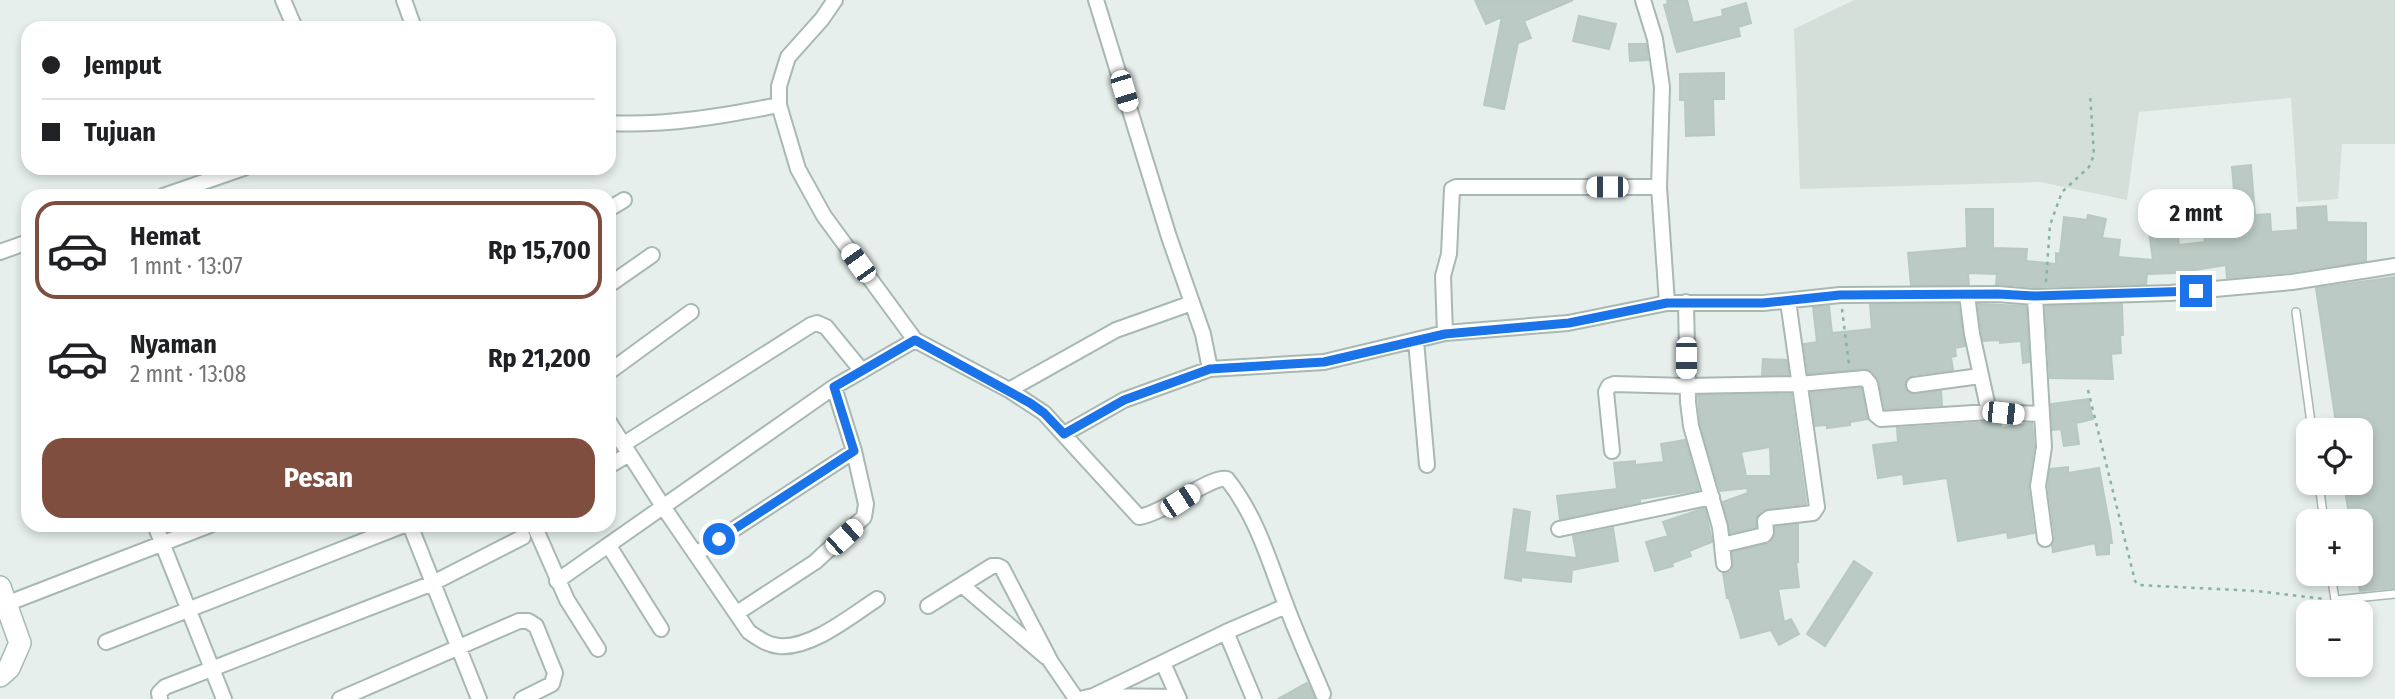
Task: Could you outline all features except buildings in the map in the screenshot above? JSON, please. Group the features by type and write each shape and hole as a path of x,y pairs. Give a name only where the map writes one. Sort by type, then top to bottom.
{"street":[{"path":"283,0 292,21"},
{"path":"404,0 412,21"},
{"path":"835,0 788,57 779,86 779,106 798,169 824,216 915,340 1009,390 1044,413 1139,517 1180,501 1213,479 1227,479 1252,517 1324,694"},
{"path":"1096,0 1151,179 1203,334 1210,369"},
{"path":"1643,0 1655,39 1662,87 1659,187 1667,303"},
{"path":"616,123 677,121 779,106"},
{"path":"183,189 224,175"},
{"path":"1445,334 1443,276 1449,254 1452,188 1659,187"},
{"path":"616,205 625,200"},
{"path":"0,252 21,244"},
{"path":"616,280 652,255"},
{"path":"1064,434 1124,400 1210,369 1324,362 1445,334 1569,323 1667,303 1788,301 1840,295 2040,296 2170,293 2292,282 2395,266"},
{"path":"1967,295 1972,334 1989,412"},
{"path":"2040,296 2044,447 2038,486 2045,539"},
{"path":"1722,545 1764,535 1765,521 1769,518 1816,511 1788,301"},
{"path":"1686,302 1686,386 1691,426 1712,497 1724,565"},
{"path":"1009,390 1116,330 1192,303"},
{"path":"616,367 691,312"},
{"path":"616,459 626,449 811,325 817,323 826,327 862,371"},
{"path":"557,581 834,387 915,340"},
{"path":"1416,341 1427,465"},
{"path":"1914,385 1980,376"},
{"path":"1612,451 1606,392 1609,386 1799,384 1868,380 1876,415 1881,419 1989,412 2042,414"},
{"path":"737,613 815,562 864,517 866,503 854,451 834,387"},
{"path":"616,433 749,632 767,643 779,646 799,645 834,627 877,599"},
{"path":"696,554 854,451"},
{"path":"1559,529 1712,497"},
{"path":"158,532 224,699"},
{"path":"0,676 9,668 20,643 3,595 192,532"},
{"path":"106,642 386,532"},
{"path":"413,532 480,699"},
{"path":"537,532 557,581 598,649"},
{"path":"160,699 159,693 165,687 433,583 523,537"},
{"path":"609,546 660,629"},
{"path":"928,606 992,566 998,566 1002,568 1051,662 1077,698 1179,698 1163,663"},
{"path":"962,586 1051,662"},
{"path":"1093,696 1286,606"},
{"path":"340,699 519,621 528,621 536,626 555,673 552,684 522,699"},
{"path":"1226,632 1254,699"}],"lane":[{"path":"2296,312 2310,418"},
{"path":"2333,586 2335,600 2395,594"}],"path":[{"path":"2040,296 2050,225 2062,192 2089,167 2094,155 2090,93"},
{"path":"1840,295 1851,379"},
{"path":"2088,390 2138,585 2256,591 2335,600"}],"shaded area":[{"path":"1854,0 2395,0 2395,144 2342,144 2338,199 2298,202 2291,98 2139,112 2127,200 2040,182 1800,189 1794,29"}],"route":[{"path":"719,539 854,451 834,387 915,340 1030,403 1064,434 1124,400 1210,369 1324,362 1445,334 1569,323 1667,303 1763,303 1840,295 2035,296 2196,291"}]}
